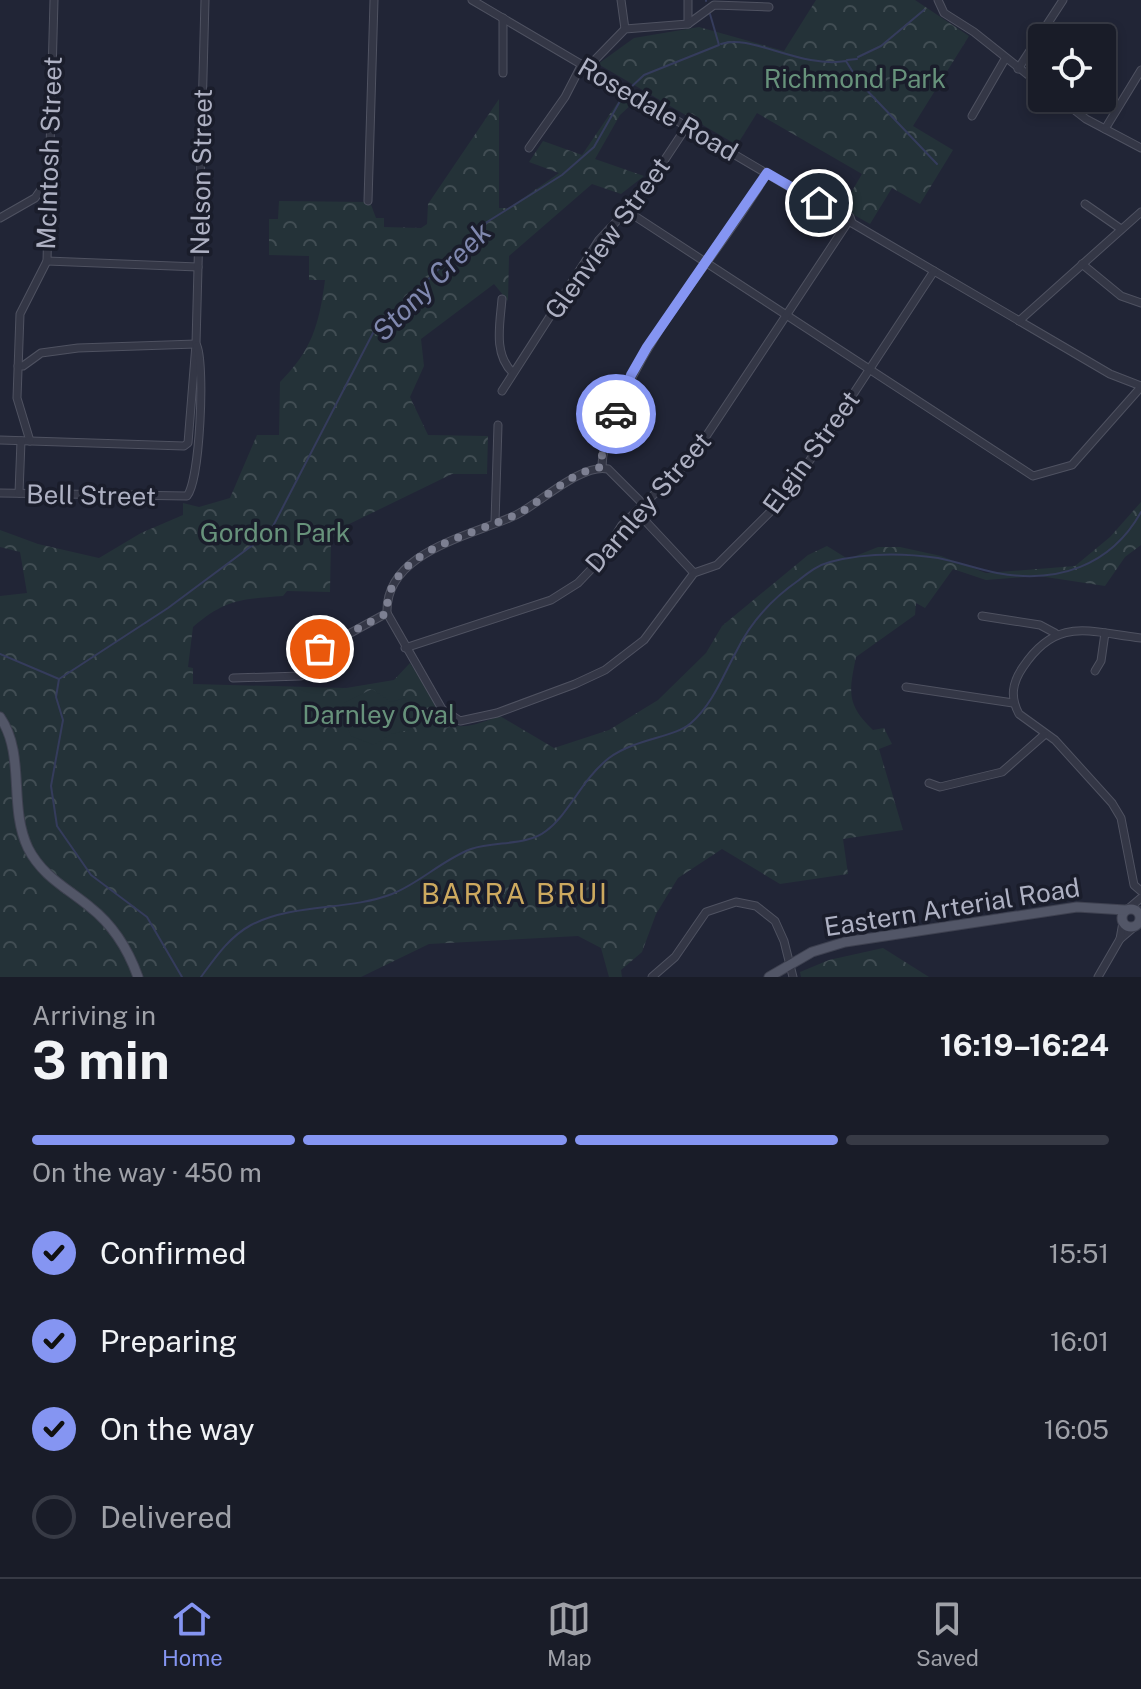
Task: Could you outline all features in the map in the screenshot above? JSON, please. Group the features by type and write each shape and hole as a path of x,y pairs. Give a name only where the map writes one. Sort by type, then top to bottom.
{"main road":[{"path":"0,714 10,724 18,749 16,799 26,842 37,863 112,929 138,977"},
{"name":"Eastern Arterial Road","path":"769,977 790,963 845,942 1101,907 1125,915"},
{"path":"1125,915 1139,919"},
{"path":"1125,915 1139,919"}],"street":[{"name":"McIntosh Street","path":"30,441 17,398 20,314 47,261 54,0"},
{"name":"Nelson Street","path":"30,441 184,446 191,437 205,0"},
{"path":"368,201 374,0"},
{"name":"Rosedale Road","path":"472,0 847,222 1110,374 1141,387"},
{"path":"621,0 625,29"},
{"path":"688,0 688,24"},
{"path":"938,0 944,13 974,32 1028,76"},
{"path":"1018,69 1063,0"},
{"path":"529,148 585,66 625,29 688,24 714,5 769,7"},
{"path":"503,18 503,73"},
{"path":"972,116 1005,59"},
{"path":"1105,129 1141,70"},
{"path":"1080,112 1141,148"},
{"name":"Glenview Street","path":"502,391 599,240 624,209 642,194 687,126"},
{"path":"602,467 602,452 631,375 767,173"},
{"path":"35,198 49,180"},
{"path":"0,218 35,198 48,196"},
{"path":"1085,204 1121,229"},
{"path":"624,209 1033,476 1072,465 1141,387"},
{"path":"1019,321 1141,212"},
{"name":"Darnley Street","path":"405,648 551,600 578,583 636,511 691,459 847,222"},
{"path":"47,261 198,267"},
{"path":"1082,264 1121,296 1141,303"},
{"name":"Elgin Street","path":"405,648 442,709 460,721 497,713 605,670 644,640 694,573 717,565 787,495 934,271"},
{"path":"502,299 499,349 505,365 513,373"},
{"path":"18,366 23,366 41,353 78,348 196,344"},
{"name":"Nelson Street","path":"183,497 192,488 197,444 200,354 196,344"},
{"path":"495,522 498,425"},
{"path":"0,440 30,441"},
{"path":"19,493 21,441"},
{"path":"405,648 387,613 386,596 400,574 443,543 515,515 584,473 602,467 608,469 643,504"},
{"name":"Bell Street","path":"0,493 183,497"},
{"path":"636,511 694,573"},
{"path":"233,678 301,676 314,653 387,613"},
{"path":"982,616 1040,625 1055,633"},
{"path":"1141,638 1081,629 1055,633 1034,651 1014,681 1013,703 1019,714 1055,740 1121,818 1134,885 1141,891"},
{"path":"1095,671 1101,661 1105,633"},
{"path":"906,687 1013,703"},
{"path":"929,783 940,787 1002,772 1044,735"},
{"path":"1120,939 1125,915 1141,898"},
{"path":"652,977 675,957 706,912 736,902 756,906 775,921 793,977"},
{"path":"1098,977 1120,939 1139,919"}],"green space":[{"name":"Richmond Park","path":"816,0 915,0 969,36 913,126 953,150 920,204 892,188 870,224 842,208 862,174 757,113 737,145 598,64 634,38 699,27 784,51"},
{"name":"Gordon Park","path":"622,96 633,103 620,115 595,159 644,176 621,194 592,184 509,256 508,301 494,284 421,339 424,366 410,397 428,435 488,436 487,474 452,474 341,528 331,540 330,592 287,591 283,596 235,602 204,618 193,627 188,667 193,668 193,684 346,688 394,680 410,663 439,709 440,721 463,726 500,716 554,748 609,730 658,700 706,653 722,626 808,555 827,546 848,559 878,547 900,547 941,556 986,573 1075,566 1110,537 1141,502 1141,545 1125,557 1105,586 1039,576 986,580 953,569 925,608 916,603 915,615 856,657 851,689 854,705 873,730 884,728 892,744 879,749 903,830 843,839 848,874 780,884 722,849 678,878 656,914 642,952 621,970 622,977 609,977 601,948 578,936 429,944 361,977 0,977 0,596 27,593 20,552 0,547 0,530 38,544 99,558 141,533 183,515 183,503 199,507 230,498 257,435 279,435 280,382 307,348 317,324 323,296 325,280 309,280 309,256 269,255 269,219 278,219 279,201 370,202 376,218 384,218 384,227 421,228 427,224 428,204 499,99 499,208 509,208 559,173 529,162 543,141 582,155"},
{"name":"Darnley Oval","path":"372,689 391,702 405,698 413,729 391,734 374,745 351,736 344,721 344,703"},
{"path":"883,948 929,977 801,977 800,972 829,960"}],"waterway":[{"path":"858,57 881,46 924,10"},
{"name":"Stony Creek","path":"629,89 644,75 719,45 710,14"},
{"path":"721,44 746,43 812,60 846,61 859,82 937,164"},
{"path":"847,60 857,59"},
{"name":"Stony Creek","path":"59,679 168,608 270,532 373,333 487,222 562,175 594,147 624,94"},
{"path":"201,977 229,942 251,925 285,913 357,903 392,894 471,849 530,839 546,831 609,758 631,746 675,732 691,723 711,699 755,621 780,595 818,567 856,557 897,555 938,558 1019,576 1061,573 1098,558 1114,546 1129,531 1141,512"},
{"path":"0,654 59,679 56,697 63,720 51,786 57,826 91,875 147,917 182,977"}],"way so far":[{"path":"320,649 387,613 386,596 392,582 443,543 515,515 593,468 602,467 602,452 616,414"}],"district":[{"name":"BARRA BRUI","path":"515,893"}],"route":[{"path":"616,414 631,375 647,347 767,173 819,203"}]}
